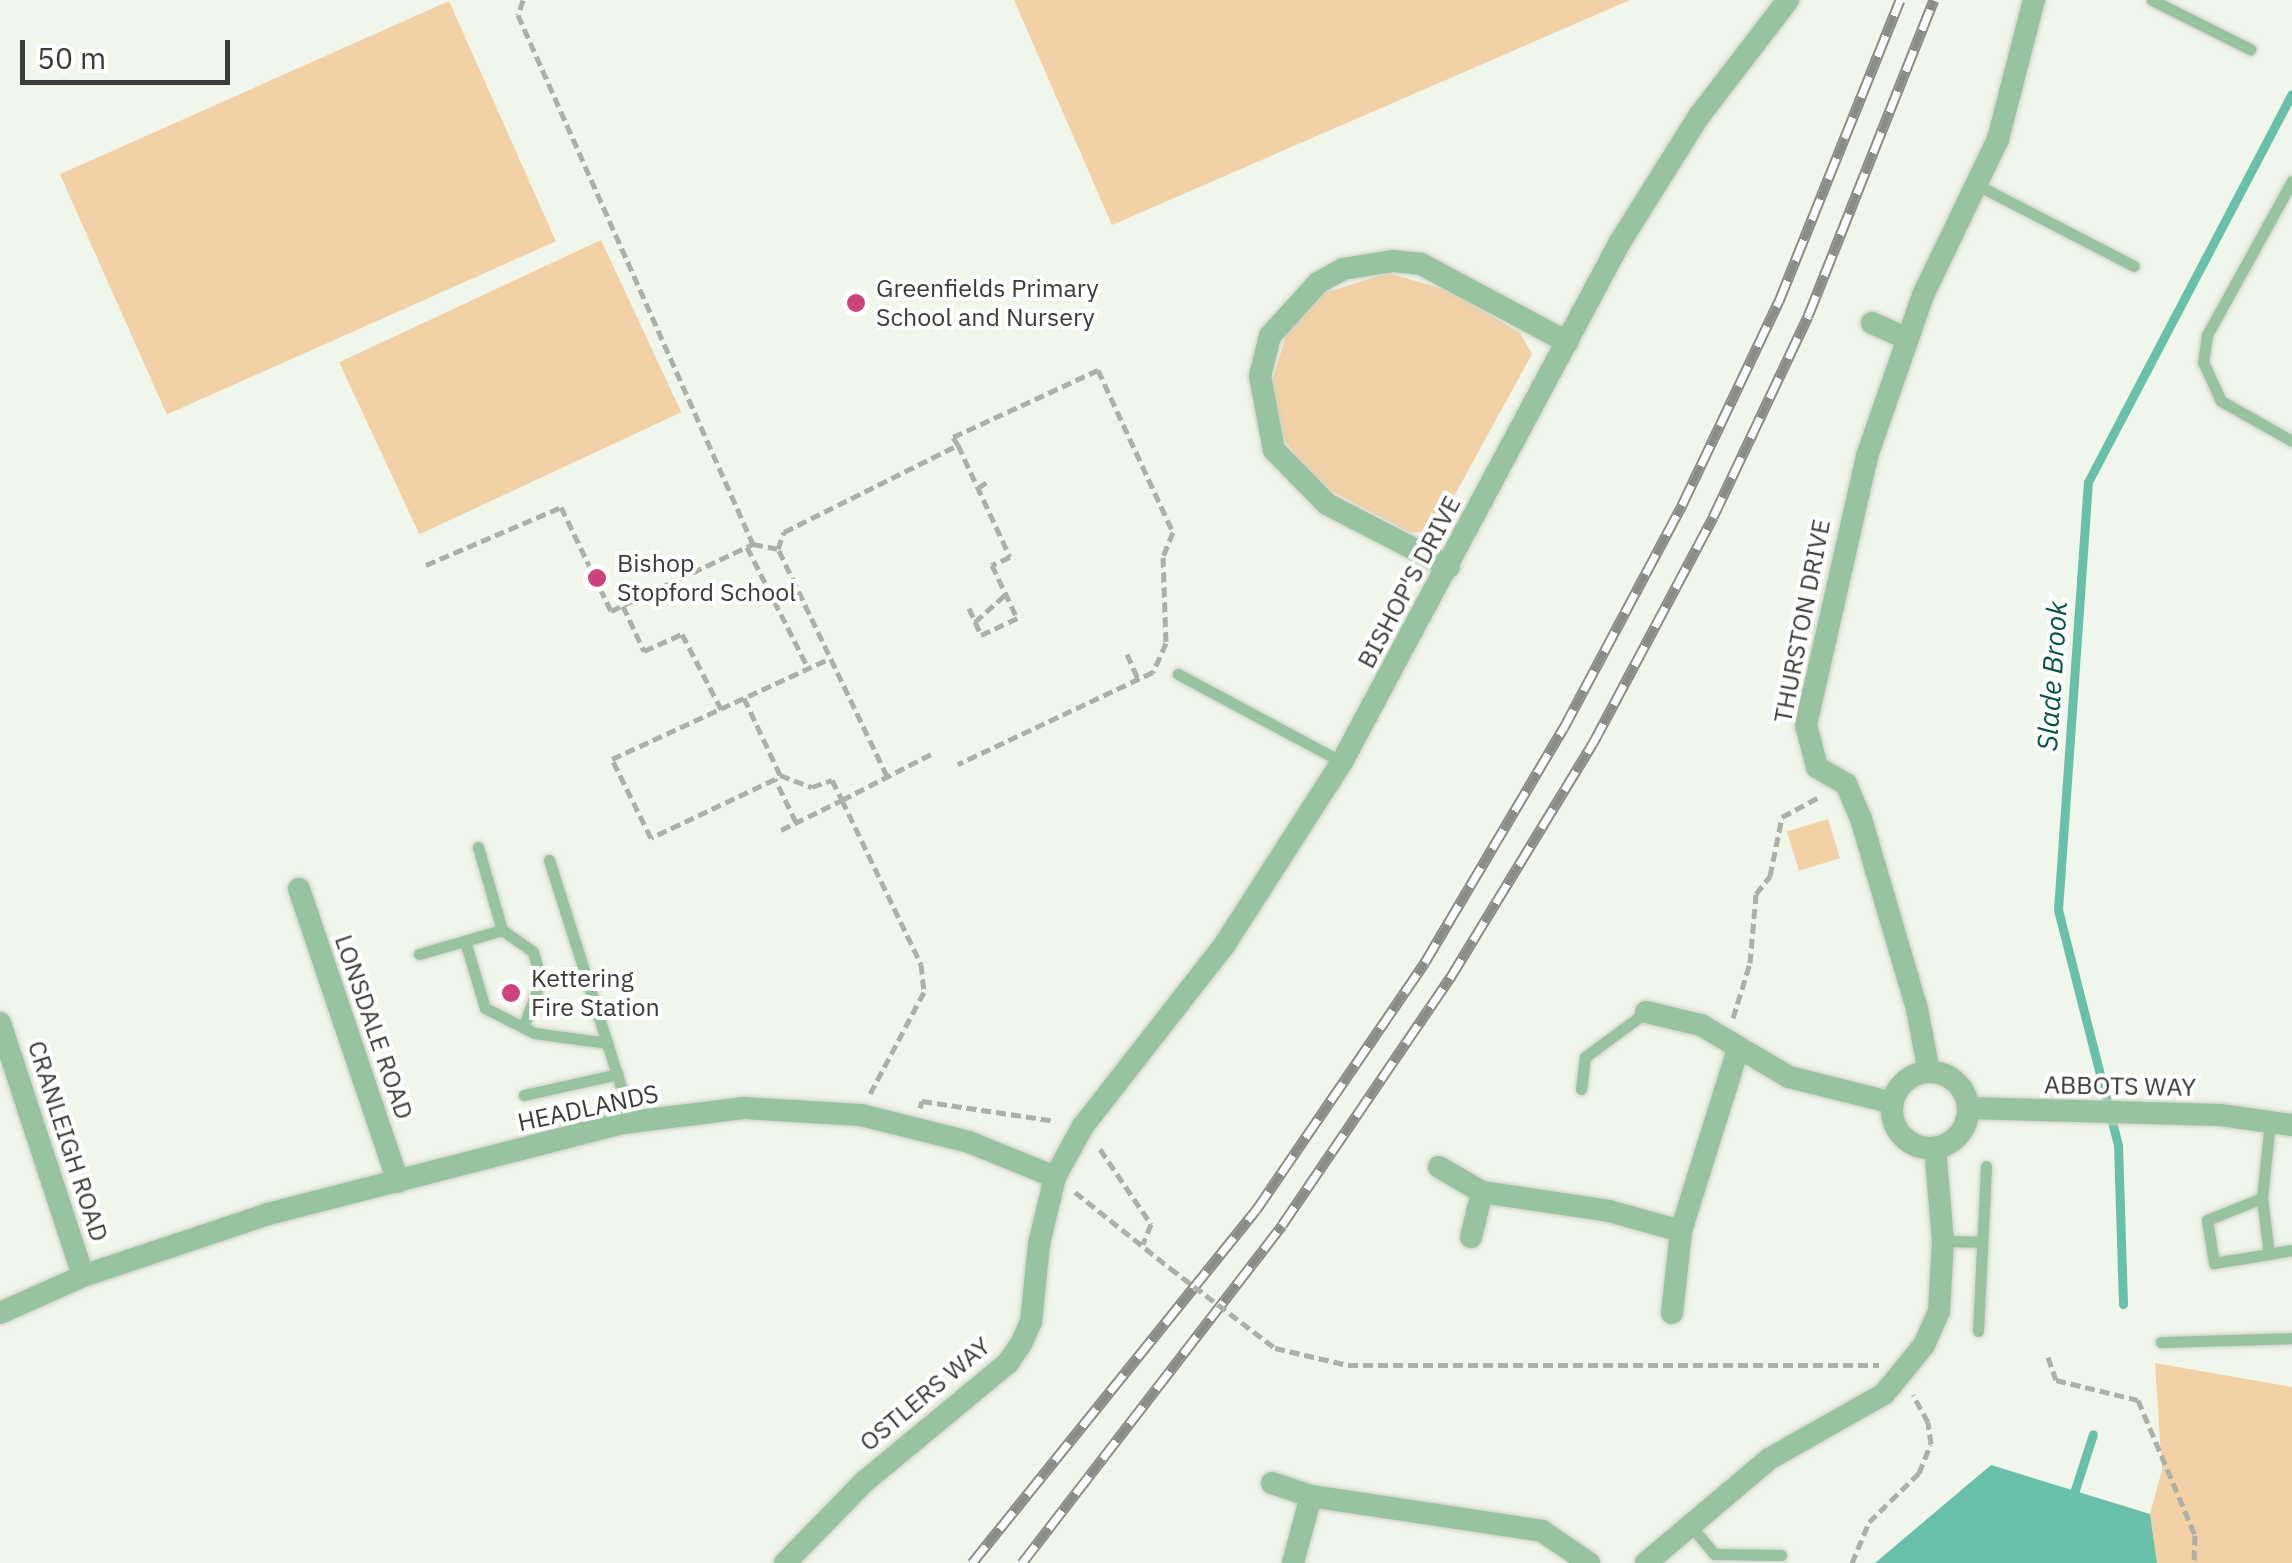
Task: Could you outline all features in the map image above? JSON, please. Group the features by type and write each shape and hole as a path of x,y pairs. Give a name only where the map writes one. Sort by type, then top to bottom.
{"street":[{"name":"BISHOP'S DRIVE","path":"1055,1177 1083,1126 1225,944 1342,762 1566,342 1699,116 1788,0"},
{"name":"THURSTON DRIVE","path":"1929,1072 1875,860 1838,776 1817,766 1806,725 1852,504 1908,339 1998,138 2034,0"},
{"path":"1449,567 1327,504 1274,450 1260,376 1270,336 1318,282 1343,269 1393,261 1421,264 1566,342"},
{"path":"1872,323 1908,339"},
{"name":"LONSDALE ROAD","path":"299,888 398,1182"},
{"path":"1646,1012 1701,1025 1804,1082 1892,1103"},
{"name":"CRANLEIGH ROAD","path":"0,1023 83,1276"},
{"path":"1672,1313 1681,1231 1732,1045"},
{"path":"1929,1072 1958,1084 1968,1108 1956,1138 1936,1147 1902,1136 1892,1103 1904,1082 1929,1072"},
{"name":"HEADLANDS","path":"0,1312 83,1276 268,1214 632,1122 743,1108 861,1115 969,1142 1055,1177"},
{"name":"ABBOTS WAY","path":"1968,1108 2150,1113 2281,1123"},
{"path":"1646,1563 1769,1459 1900,1380 1939,1312 1944,1242 1936,1147"},
{"path":"1439,1167 1482,1192 1609,1211 1681,1231"},
{"name":"OSTLERS WAY","path":"785,1563 864,1482 1008,1363 1031,1322 1039,1244 1055,1177"},
{"path":"1470,1237 1482,1192"},
{"path":"1272,1483 1312,1496 1542,1531 1589,1563"},
{"path":"1294,1563 1312,1496"}],"lane":[{"path":"2152,0 2250,50"},
{"path":"2292,181 2207,335 2203,362 2221,401 2292,442"},
{"path":"1978,186 2134,266"},
{"path":"1178,674 1342,762"},
{"path":"478,846 502,930 533,952 541,980 522,1027"},
{"path":"550,860 632,1122"},
{"path":"419,954 502,930"},
{"path":"465,940 485,1008 522,1027 608,1043"},
{"path":"1581,1088 1585,1057 1646,1012"},
{"path":"524,1095 618,1074"},
{"name":"ABBOTS WAY","path":"2269,1254 2262,1198 2281,1123"},
{"path":"1978,1331 1986,1166"},
{"path":"2262,1198 2207,1220 2214,1263 2292,1250"},
{"path":"1944,1242 1982,1242"},
{"path":"2162,1342 2292,1338"},
{"path":"1690,1524 1714,1554 1781,1555"}],"path":[{"path":"523,0 518,16 750,546 808,668"},
{"path":"958,764 1153,672 1166,644 1163,557 1173,532 1098,370 953,437 1010,557 992,565 1020,617 982,636 969,608"},
{"path":"887,776 778,548 784,532 958,446"},
{"path":"978,488 987,482"},
{"path":"426,565 561,507 611,611 750,546 778,548"},
{"path":"975,622 1006,594"},
{"path":"623,606 644,651 682,634 721,708"},
{"path":"1126,654 1138,679"},
{"path":"828,659 612,759 650,838 777,778 812,787 830,776 921,964 924,992 861,1115"},
{"path":"744,698 796,822"},
{"path":"782,830 933,754"},
{"path":"1732,1045 1750,963 1756,894 1770,876 1782,817 1824,794 1838,776"},
{"path":"922,1101 1056,1121"},
{"path":"1093,1143 1151,1224 1143,1244"},
{"path":"1055,1177 1275,1348 1348,1365 1870,1360 1900,1380 1928,1422 1931,1444 1919,1473 1869,1522 1852,1563"},
{"path":"2048,1357 2056,1380 2138,1400 2195,1535 2194,1563"}],"shaded area":[{"path":"1014,0 1630,0 1112,225"},
{"path":"449,1 556,241 167,415 60,174"},
{"path":"601,240 681,412 419,534 339,362"},
{"path":"1388,273 1450,291 1520,333 1532,354 1435,531 1411,533 1333,492 1306,469 1281,435 1271,384 1287,333 1321,294"},
{"path":"1828,819 1840,858 1799,871 1787,832"},
{"path":"2155,1363 2292,1387 2292,1563 2157,1563 2150,1514 2162,1470"},
{"path":"1991,1465 2150,1514 2157,1563 1875,1563"}],"waterway":[{"name":"Slade Brook","path":"2123,1304 2118,1145 2058,910 2088,482 2292,94"},
{"name":"Slade Brook","path":"2072,1499 2093,1434"}],"railway":[{"path":"972,1563 1256,1210 1425,962 1563,729 1682,505 1779,301 1900,0"},
{"path":"1022,1563 1282,1225 1450,978 1593,743 1713,517 1808,316 1934,0"}],"place":[{"name":"Greenfields Primary School and Nursery","path":"856,303"},
{"name":"Bishop Stopford School","path":"597,578"},
{"name":"Kettering Fire Station","path":"511,993"}]}
